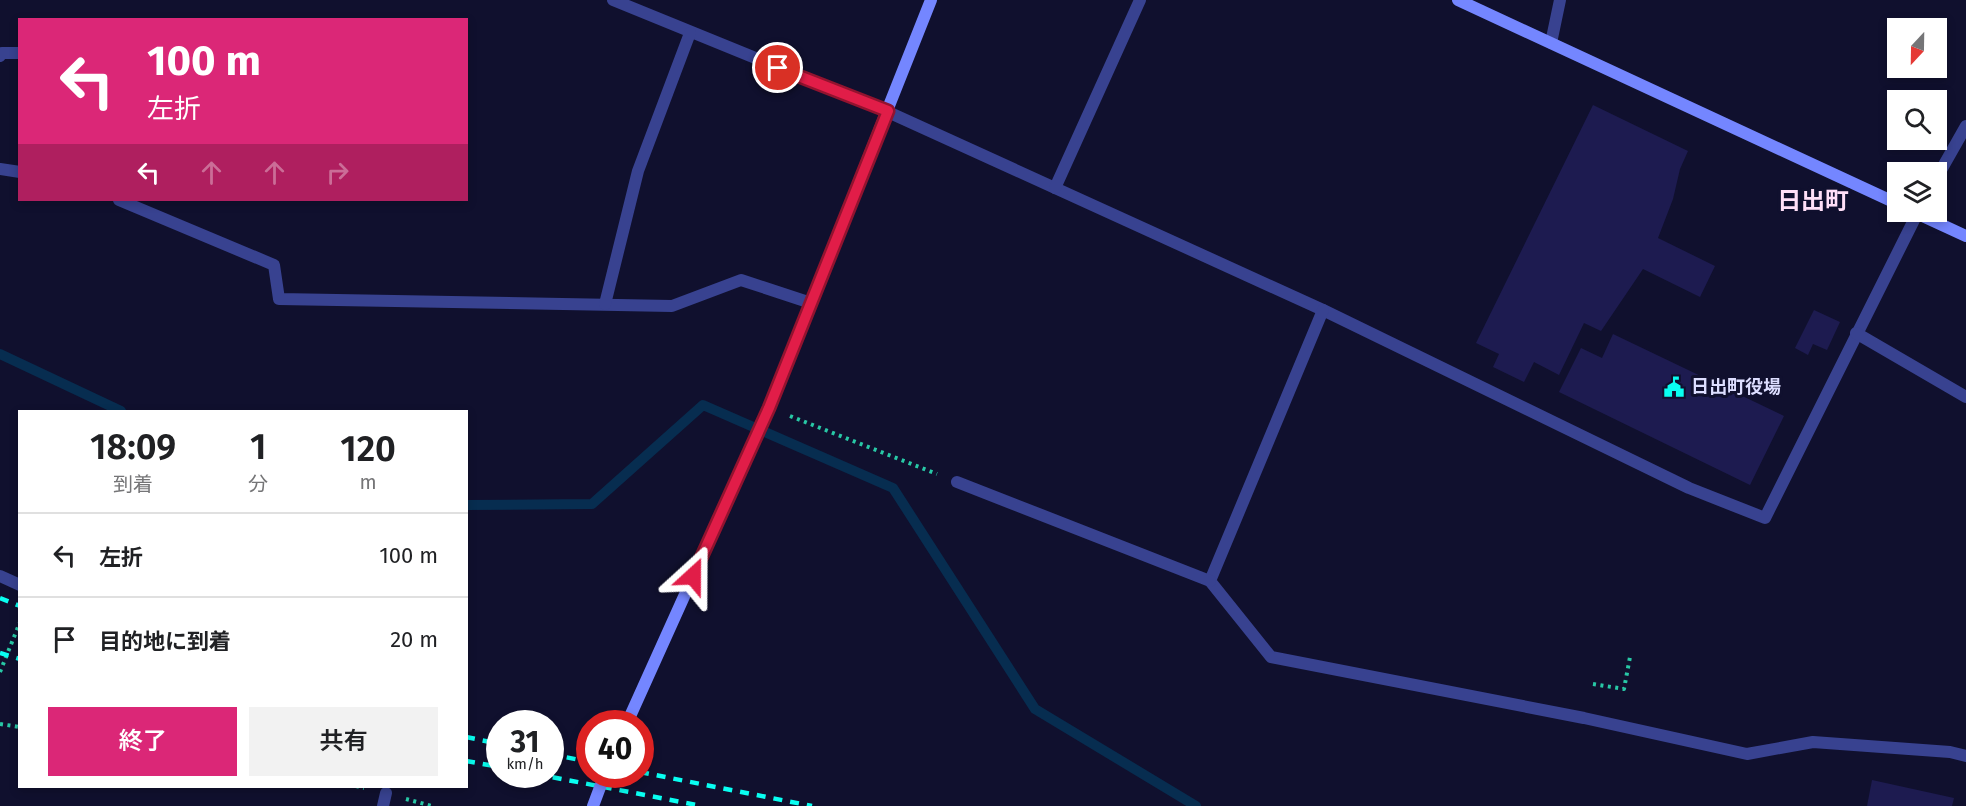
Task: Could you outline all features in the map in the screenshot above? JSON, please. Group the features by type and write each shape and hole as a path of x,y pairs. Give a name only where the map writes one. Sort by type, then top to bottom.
{"street":[{"path":"613,0 888,111 1323,310 1689,488 1765,518 1912,222"},
{"path":"633,710 769,408 931,0"},
{"path":"1055,188 1140,0"},
{"path":"1458,0 1887,199"},
{"path":"1551,43 1560,0"},
{"path":"605,304 638,171 690,33"},
{"path":"0,56 2,53 18,53"},
{"path":"1946,162 1966,126"},
{"path":"0,170 18,172"},
{"path":"121,201 274,265 279,299 672,306 741,280 811,303"},
{"path":"1937,222 1966,236"},
{"path":"1210,581 1323,310"},
{"path":"1856,333 1966,397"},
{"path":"957,482 1210,581 1271,657 1584,718 1747,754 1814,742 1950,752 1966,756"},
{"path":"0,576 18,584"},
{"path":"592,806 599,788"},
{"path":"383,806 386,793"}],"path":[{"path":"769,408 957,482"},
{"path":"0,672 18,627"},
{"path":"1593,684 1624,689 1630,657"},
{"path":"0,724 18,727"}],"building":[{"path":"1593,105 1688,151 1658,238 1715,266 1700,297 1643,269 1601,331 1584,323 1559,375 1534,362 1524,382 1493,367 1499,354 1476,343"},
{"path":"1814,310 1840,322 1827,350 1813,344 1808,355 1795,348"},
{"path":"1613,334 1784,416 1750,485 1559,392 1581,348 1602,358"},
{"path":"1872,780 1954,798 1952,806 1867,806"}],"waterway":[{"path":"0,354 119,410"},
{"path":"468,505 592,504 703,405 893,488 1035,709 1196,806"}],"railway":[{"path":"0,598 18,605"},
{"path":"0,653 18,658"},
{"path":"468,737 486,741"},
{"path":"564,757 576,759"},
{"path":"468,761 486,765"},
{"path":"654,775 812,806"},
{"path":"564,779 702,806"}],"place":[{"name":"日出町役場","path":"1674,387"}],"district":[{"name":"日出町","path":"1813,201"}],"route":[{"path":"693,576 769,408 888,111 778,68"}]}
